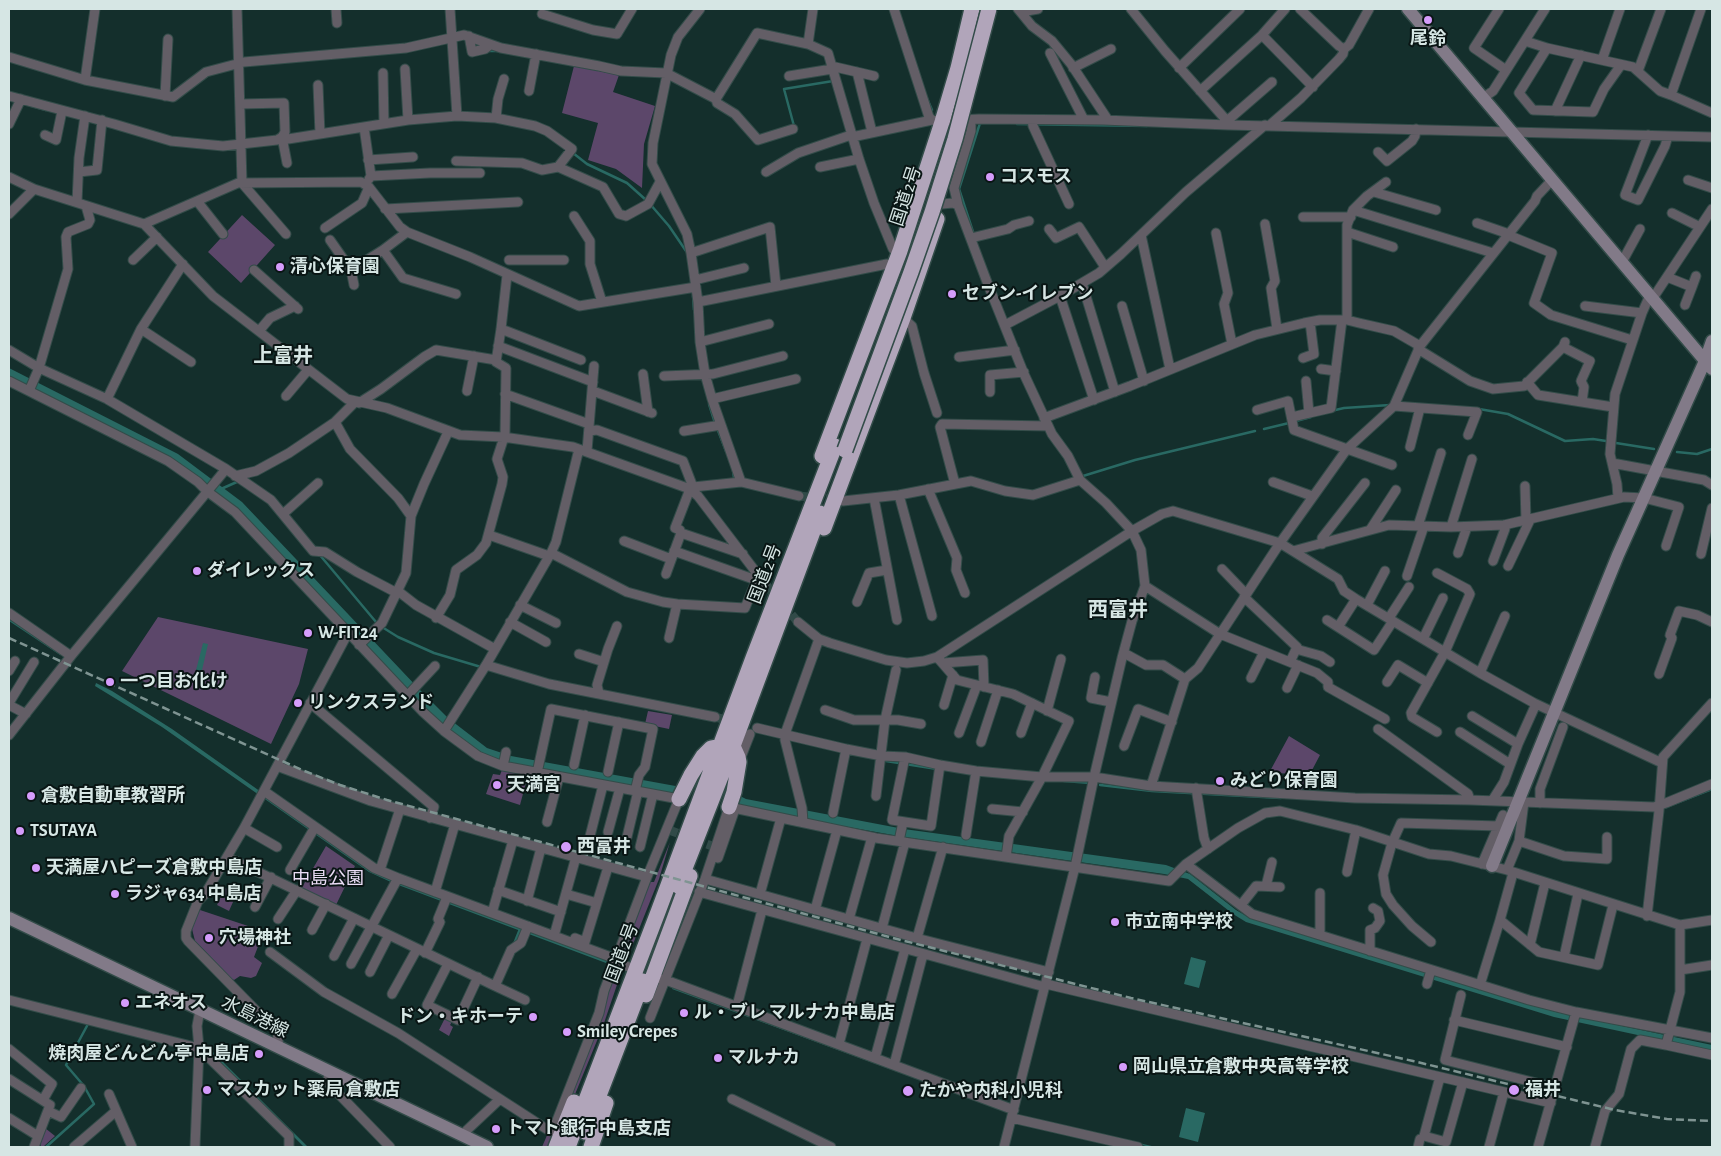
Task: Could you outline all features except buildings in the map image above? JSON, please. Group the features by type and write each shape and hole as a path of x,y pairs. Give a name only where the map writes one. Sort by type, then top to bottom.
{"highway":[{"path":"753,658 778,569 900,251 937,121 958,68 972,9"},
{"name":"国道2号","path":"579,1147 624,1032 688,829 727,746 782,614 923,208 945,135 978,9"},
{"name":"国道2号","path":"568,1147 662,914 722,777 727,746 753,658 912,272 964,105 989,9"},
{"path":"782,614 796,598 914,287 942,204 967,120 996,9"},
{"path":"892,272 914,287"},
{"path":"679,799 690,775 711,748 727,746 738,756 739,762 732,808"},
{"path":"591,1147 659,979 722,777"},
{"path":"556,1147 620,962 672,856 688,829"}],"street":[{"path":"85,80 95,9"},
{"path":"237,9 242,183 286,234"},
{"path":"336,9 337,23"},
{"path":"450,9 457,116"},
{"path":"542,14 593,30 617,34 632,9"},
{"path":"700,9 678,37 671,55 653,143 652,164 687,234 691,252 693,286 698,302 702,374 712,400 717,425 741,482"},
{"path":"808,44 813,9"},
{"path":"894,9 929,116 937,121"},
{"path":"1019,10 1038,9"},
{"path":"1131,9 1179,68 1228,123"},
{"path":"1179,68 1240,9"},
{"path":"1200,91 1262,35 1285,9"},
{"path":"1300,9 1344,49"},
{"path":"1005,325 1060,296 1105,267 1186,192 1313,87 1343,54 1344,49 1349,45 1369,9"},
{"path":"1408,9 1709,365"},
{"path":"1499,9 1474,48 1506,70"},
{"path":"1483,98 1493,91 1545,9"},
{"path":"1602,60 1620,9"},
{"path":"1638,71 1661,9"},
{"path":"1671,95 1701,9"},
{"path":"1019,10 1032,26 1052,41 1073,68 1108,120"},
{"path":"716,99 758,33 808,44 828,53 874,203 893,249 900,251"},
{"path":"1262,35 1313,87"},
{"path":"9,56 85,80 173,97 206,72 239,62 388,50 453,36 467,36 490,45 535,57 628,72 666,75 716,99 717,103 735,114 758,140 793,128"},
{"path":"165,96 168,39"},
{"path":"1525,41 1547,48 1633,67 1660,91 1712,113"},
{"path":"1547,48 1519,93 1533,110 1593,112 1604,89 1622,65"},
{"path":"1073,68 1111,49"},
{"path":"1050,53 1084,120"},
{"path":"1555,111 1581,55"},
{"path":"529,91 535,57"},
{"path":"789,76 832,68 874,76"},
{"path":"405,69 408,120"},
{"path":"857,72 872,132"},
{"path":"383,73 384,124"},
{"path":"496,118 498,99 504,79"},
{"path":"1228,123 1272,82"},
{"path":"318,85 320,134"},
{"path":"9,96 62,113 171,141 223,146 241,146 277,140 284,141 320,134 364,129 408,120 457,116 496,118 535,126 547,131 572,149 558,167"},
{"path":"9,124 20,101"},
{"path":"240,104 284,103 284,141 287,163"},
{"path":"45,136 56,140 62,113"},
{"path":"77,202 79,158 85,119"},
{"path":"967,120 971,124 971,131 954,188 958,205 974,237 1024,372 1047,419 1080,480 1106,503 1132,531 1141,550 1146,586 1132,621 1111,702 1076,865 1004,1147"},
{"path":"766,172 798,153 852,136 937,121 967,120 1033,123 1108,120 1416,131 1512,132 1667,138 1712,137"},
{"path":"79,172 97,170 102,123"},
{"path":"1033,123 1070,204"},
{"path":"325,228 362,203 369,182 364,129"},
{"path":"1378,152 1387,160 1412,141 1416,131"},
{"path":"1648,137 1625,195 1638,200 1667,138"},
{"path":"368,160 413,157"},
{"path":"820,167 859,159"},
{"path":"456,161 522,163 542,170 558,167 603,187 619,214 626,216 649,203 660,182"},
{"path":"144,224 238,183 369,182 430,172 480,173"},
{"path":"9,177 34,189 144,224 213,296 347,399 357,403 387,408 460,436 503,437 558,444 583,450 692,488 741,482 799,496"},
{"path":"1151,786 1185,679 1198,668 1280,543 1347,448 1394,406 1419,348 1537,196 1552,180"},
{"path":"1688,180 1712,188"},
{"path":"369,182 386,209 400,227 407,232 470,257 580,306 693,286 744,268"},
{"path":"1292,417 1331,408 1344,320 1347,225 1352,214 1386,182"},
{"path":"9,214 34,189"},
{"path":"1374,192 1436,210"},
{"path":"197,201 223,234"},
{"path":"386,209 518,202"},
{"path":"942,204 953,203 958,205"},
{"path":"31,386 39,368 68,269 66,237 68,232 88,224 90,220 86,206"},
{"path":"1618,498 1610,454 1613,407 1615,394 1632,340 1642,313 1712,209"},
{"path":"1672,213 1700,227"},
{"path":"1303,217 1352,214 1494,253"},
{"path":"574,216 590,241 590,264 602,302"},
{"path":"974,237 1029,221"},
{"path":"1477,223 1552,253 1534,303 1551,315 1632,340"},
{"path":"1265,224 1275,281 1271,288 1277,329"},
{"path":"691,252 770,227 776,286"},
{"path":"1049,229 1056,238 1079,227 1105,267"},
{"path":"1622,262 1640,229"},
{"path":"351,270 407,232"},
{"path":"1347,232 1393,247"},
{"path":"1216,233 1228,293 1224,304 1232,344"},
{"path":"1141,235 1170,370"},
{"path":"133,260 157,237"},
{"path":"330,240 351,270 354,285"},
{"path":"383,250 403,278 456,294"},
{"path":"509,260 564,260"},
{"path":"107,399 141,329 183,264"},
{"path":"698,302 888,264 892,272"},
{"path":"254,270 296,308 270,318 259,332"},
{"path":"496,360 507,274"},
{"path":"1685,305 1696,276"},
{"path":"1667,277 1692,286"},
{"path":"1082,283 1115,392"},
{"path":"1060,296 1094,400"},
{"path":"1122,306 1144,381"},
{"path":"1585,306 1642,313"},
{"path":"903,318 912,326 937,413"},
{"path":"955,481 940,427 942,424 1047,419 1255,335 1310,322 1344,320 1394,331 1470,380 1493,389 1524,386 1564,344 1590,361 1581,380 1584,387 1582,402"},
{"path":"1304,358 1314,354 1310,322"},
{"path":"700,342 768,324"},
{"path":"141,329 191,362"},
{"path":"501,330 581,360"},
{"path":"1487,865 1519,803 1618,555 1656,471 1709,365 1712,341"},
{"path":"498,346 650,412 643,374"},
{"path":"9,350 39,368 107,399 236,476 271,500 313,551 325,552 356,572 398,592 436,618 495,649"},
{"path":"236,476 256,471 274,462 335,422 357,403 381,389 424,356 436,350 496,360 496,362 506,368 505,434 497,459 503,477 489,535 483,549 456,570 450,595 436,618"},
{"path":"959,357 1015,350"},
{"path":"468,391 474,356"},
{"path":"664,376 713,374 783,356"},
{"path":"445,730 486,666 556,542 589,427 594,366"},
{"path":"1321,369 1336,371"},
{"path":"286,396 308,370"},
{"path":"990,392 990,376 1024,372"},
{"path":"712,400 796,379"},
{"path":"9,381 31,386 168,461 210,491 235,512 408,695 445,730 478,756 504,759 537,772 559,777 679,799 668,830 647,877 620,962 604,991 599,1014 553,1130 548,1130 500,1100 398,1033 324,992 270,952"},
{"path":"1306,381 1309,413"},
{"path":"1527,382 1538,395 1613,407"},
{"path":"505,394 682,461 692,488 765,584"},
{"path":"1257,410 1288,401 1294,430 1392,465"},
{"path":"1394,406 1477,412 1468,436"},
{"path":"1410,447 1420,408"},
{"path":"335,422 350,449 398,498 411,516"},
{"path":"686,427 717,425"},
{"path":"360,644 382,623 406,573 411,516 448,432"},
{"path":"1407,576 1441,453"},
{"path":"1451,527 1472,459"},
{"path":"1612,463 1704,480 1712,485"},
{"path":"9,735 70,658 226,470"},
{"path":"843,501 899,495 955,481 971,481 1005,491 1033,495 1080,480"},
{"path":"1273,482 1312,496"},
{"path":"284,514 318,483"},
{"path":"1322,544 1322,538 1365,483"},
{"path":"1508,566 1528,520 1525,486"},
{"path":"680,530 675,528 692,488"},
{"path":"928,489 957,558 956,570 965,593"},
{"path":"1370,530 1396,490"},
{"path":"899,495 932,616"},
{"path":"874,498 897,620"},
{"path":"1293,550 1388,526 1466,527 1504,525 1618,498 1644,498 1679,507 1666,546"},
{"path":"1702,554 1712,508"},
{"path":"940,660 1132,531 1162,514 1174,511 1280,543 1338,579 1344,591 1356,599 1480,673 1536,704 1662,763"},
{"path":"1493,561 1505,529 1504,525"},
{"path":"1458,553 1466,527"},
{"path":"666,574 681,533 743,554"},
{"path":"489,535 550,554 627,592 648,599 677,604 745,608 758,577"},
{"path":"624,541 758,577"},
{"path":"1222,569 1297,647 1287,688"},
{"path":"858,602 869,573 887,570"},
{"path":"1367,605 1385,572"},
{"path":"1436,573 1466,589 1470,594 1445,652 1411,713 1412,717 1437,732"},
{"path":"1146,586 1220,634 1316,673 1328,682 1328,687 1386,719"},
{"path":"1327,620 1374,650 1409,587"},
{"path":"1423,638 1443,598"},
{"path":"1338,627 1356,599"},
{"path":"669,638 677,604"},
{"path":"520,605 556,623"},
{"path":"1659,674 1679,611 1697,615 1712,622"},
{"path":"9,613 70,658"},
{"path":"1480,673 1505,616"},
{"path":"510,622 546,642"},
{"path":"798,622 819,639 886,660 907,663 940,660 983,660 981,686 959,733"},
{"path":"599,693 597,685 617,626"},
{"path":"278,1048 277,1032 186,938 186,931 198,901 205,894 227,858 263,794 348,632"},
{"path":"803,818 785,737 819,639"},
{"path":"1296,649 1312,653 1330,662"},
{"path":"1251,678 1264,652"},
{"path":"1124,653 1146,665 1163,665 1185,679"},
{"path":"579,654 604,662"},
{"path":"1047,711 1061,659"},
{"path":"940,660 957,680 1013,694 1068,721 1040,780 1010,836 1007,851"},
{"path":"9,671 15,661"},
{"path":"26,714 9,704 34,662"},
{"path":"408,695 435,666"},
{"path":"486,666 549,684 715,717"},
{"path":"1387,682 1398,666 1428,683"},
{"path":"876,796 885,720 896,670"},
{"path":"944,705 953,675"},
{"path":"1095,677 1091,698 1111,702"},
{"path":"980,742 998,690"},
{"path":"310,703 434,807 430,818"},
{"path":"1021,733 1032,703"},
{"path":"1647,916 1663,758 1712,703"},
{"path":"1492,801 1504,782 1536,704"},
{"path":"537,772 551,709 653,729 645,767 638,779 626,841"},
{"path":"825,710 854,720 898,720 921,724"},
{"path":"1124,746 1138,710 1172,722"},
{"path":"574,765 585,716"},
{"path":"1472,716 1518,744"},
{"path":"608,772 619,722"},
{"path":"1540,803 1540,789 1563,727"},
{"path":"1378,729 1468,794 1470,800"},
{"path":"739,762 754,731 846,752 882,756 904,762 976,774 1040,780 1094,777 1196,791 1659,808 1712,784"},
{"path":"1460,732 1510,764"},
{"path":"833,813 846,752"},
{"path":"904,762 892,820 902,825 931,826 940,768"},
{"path":"277,766 342,792 647,877"},
{"path":"966,835 976,774"},
{"path":"547,822 559,777"},
{"path":"589,840 603,785"},
{"path":"608,832 620,788"},
{"path":"1196,791 1204,838 1208,849"},
{"path":"263,794 314,829 397,881 435,892 446,899 492,913 527,930 555,934 585,942 608,866"},
{"path":"640,847 653,794"},
{"path":"1480,985 1500,920 1510,872 1519,841 1519,803"},
{"path":"732,808 781,818 803,818 837,830 872,837 942,847 1007,851 1076,865 1169,880 1184,866 1238,828 1265,812 1280,811 1356,830 1429,854 1451,856 1487,865 1680,926 1712,920"},
{"path":"650,1018 659,979 700,892 714,846 732,808"},
{"path":"718,858 732,808"},
{"path":"380,870 400,809"},
{"path":"992,809 1022,812"},
{"path":"1487,865 1503,815"},
{"path":"760,894 781,818"},
{"path":"1431,942 1412,926 1393,905 1386,894 1383,876 1392,842 1400,823 1498,826"},
{"path":"435,892 455,824"},
{"path":"882,928 901,840 902,825"},
{"path":"244,828 277,847"},
{"path":"290,870 314,829"},
{"path":"815,910 837,830"},
{"path":"1346,872 1356,830"},
{"path":"849,919 872,837"},
{"path":"1519,841 1564,856 1607,859 1607,837"},
{"path":"492,913 513,840"},
{"path":"917,938 942,847"},
{"path":"527,901 541,848"},
{"path":"555,934 576,857"},
{"path":"227,858 271,877 420,951 526,1000"},
{"path":"1266,886 1272,862"},
{"path":"1184,866 1252,914 1370,950 1431,971 1576,1013 1712,1038"},
{"path":"255,907 271,877"},
{"path":"705,879 917,938 1049,972"},
{"path":"351,964 397,881"},
{"path":"1530,945 1545,884"},
{"path":"1240,906 1256,886 1280,887"},
{"path":"278,919 297,890"},
{"path":"498,890 561,912"},
{"path":"700,892 1045,986 1551,1104"},
{"path":"1320,893 1320,935"},
{"path":"566,894 597,904"},
{"path":"1564,957 1578,894"},
{"path":"392,994 440,922 438,919 446,899"},
{"path":"312,930 326,904"},
{"path":"1500,920 1539,952 1598,964 1613,905"},
{"path":"1370,950 1370,930 1375,928 1380,921 1378,911 1374,908"},
{"path":"737,1006 762,910"},
{"name":"水島港線","path":"9,918 487,1147"},
{"path":"334,956 354,918"},
{"path":"1666,1043 1680,992 1680,926"},
{"path":"495,986 511,950 521,943 527,930"},
{"path":"555,934 620,962"},
{"path":"370,972 389,935"},
{"path":"838,1044 867,939"},
{"path":"875,1058 905,949"},
{"path":"894,1064 924,954"},
{"path":"448,964 427,1005 458,1020 478,977"},
{"path":"1680,970 1712,965"},
{"path":"1427,983 1431,971"},
{"path":"659,979 894,1064 1013,1114 1112,1144 1138,1147"},
{"path":"1461,995 1445,1060 1556,1088"},
{"path":"9,1000 199,1048 289,1136 289,1147"},
{"path":"195,1147 199,1048 197,1026 200,1010"},
{"path":"1538,1147 1576,1013"},
{"path":"1454,1020 1567,1047"},
{"path":"1595,1147 1605,1111 1619,1094 1632,1049 1640,1040 1666,1043 1712,1056"},
{"path":"9,1049 52,1084 43,1100"},
{"path":"329,1072 328,1080 330,1085 390,1147"},
{"path":"1440,1077 1424,1136 1446,1142 1463,1082"},
{"path":"9,1079 50,1105 34,1147"},
{"path":"48,1111 60,1117 81,1088"},
{"path":"1489,1147 1504,1092"},
{"path":"109,1094 132,1147"},
{"path":"732,1099 831,1147"},
{"path":"463,1136 467,1130 500,1100"},
{"path":"74,1147 116,1111"},
{"path":"9,1118 38,1136"}],"green space":[{"path":"574,66 619,75 613,92 655,106 644,144 642,188 616,169 588,160 598,123 562,113"},
{"path":"242,215 275,245 241,283 208,252"},
{"path":"158,617 308,649 299,684 271,744 122,671"},
{"path":"648,711 672,715 669,729 645,724"},
{"path":"1289,736 1320,755 1300,793 1292,793 1302,774 1269,773"},
{"path":"502,770 528,775 520,805 486,794 493,774 500,775"},
{"path":"670,842 659,879 627,959 622,960 620,956 650,882 654,882"},
{"name":"中島公園","path":"326,846 355,866 336,905 301,889"},
{"path":"225,888 237,893 229,911 217,905"},
{"path":"200,910 248,926 245,937 259,944 254,957 262,963 256,976 251,978 240,976 234,980 232,979 195,941 192,929"},
{"path":"617,969 621,973 603,1026 569,1109 551,1147 542,1147 548,1133 554,1138 563,1119 599,1023 607,991"},
{"path":"445,1018 453,1020 450,1025 453,1027 449,1036 439,1030"},
{"path":"45,1128 55,1136 41,1147 40,1142"}],"water":[{"path":"9,368 178,454 242,502 419,689 448,718 487,748 511,756 681,787 674,795 507,763 484,755 442,724 413,697 202,479 170,458 9,376"},
{"path":"9,618 61,653 60,655 9,621"},
{"path":"203,643 208,644 200,679 194,678"},
{"path":"96,683 172,729 370,869 608,958 606,963 393,883 369,872 162,727 95,686"},
{"path":"736,794 746,799 904,829 1166,865 1190,874 1236,910 1248,917 1556,1012 1712,1045 1712,1051 1554,1017 1246,922 1188,879 904,837 809,820 734,804"},
{"path":"1191,957 1206,961 1199,988 1184,984"},
{"path":"674,985 1020,1115 1156,1147 1020,1117 672,989"},
{"path":"203,1042 308,1147 304,1147 202,1045"},
{"path":"1186,1108 1205,1113 1198,1142 1179,1137"}],"waterway":[{"path":"487,51 499,51"},
{"path":"794,126 784,89 833,81"},
{"path":"926,96 932,110"},
{"path":"32,106 46,110"},
{"path":"974,235 959,189 980,123 982,123"},
{"path":"1017,124 1147,126"},
{"path":"573,153 587,164 627,183 646,200"},
{"path":"650,204 669,226 686,251"},
{"path":"693,296 694,310"},
{"path":"709,404 715,423"},
{"path":"1331,411 1344,408 1390,405"},
{"path":"1479,409 1508,414 1565,441 1593,439 1606,441"},
{"path":"1296,421 1311,417"},
{"path":"1264,429 1289,423"},
{"path":"717,428 726,451"},
{"path":"1083,476 1135,460 1255,431"},
{"path":"1616,443 1654,449"},
{"path":"1677,452 1697,454 1712,449"},
{"path":"733,470 734,478"},
{"path":"221,489 239,481"},
{"path":"319,554 376,622"},
{"path":"382,627 398,637 434,653 481,667"},
{"path":"886,761 937,769"},
{"path":"1064,781 1091,783"},
{"path":"1100,785 1152,791 1281,798"},
{"path":"1661,809 1712,789"},
{"path":"514,944 520,929"},
{"path":"46,1147 94,1104 84,1086 66,1065 88,1024"}],"tunnel":[{"path":"799,496 839,500"},
{"path":"765,584 798,622"},
{"path":"715,717 757,728"},
{"path":"669,830 712,846"}],"railway":[{"path":"9,638 302,770 387,800 893,938 1131,998 1413,1061 1615,1110 1667,1119 1712,1121"}],"place":[{"name":"尾鈴","path":"1428,20"},
{"name":"コスモス","path":"990,177"},
{"name":"清心保育園","path":"280,267"},
{"name":"セブン-イレブン","path":"952,294"},
{"name":"ダイレックス","path":"197,571"},
{"name":"W-FIT24","path":"308,633"},
{"name":"一つ目お化け","path":"110,682"},
{"name":"リンクスランド","path":"298,703"},
{"name":"みどり保育園","path":"1220,781"},
{"name":"天満宮","path":"497,785"},
{"name":"倉敷自動車教習所","path":"31,796"},
{"name":"TSUTAYA","path":"20,831"},
{"name":"西富井","path":"566,847"},
{"name":"天満屋ハピーズ倉敷中島店","path":"36,868"},
{"name":"ラジャ634 中島店","path":"115,894"},
{"name":"市立南中学校","path":"1115,922"},
{"name":"穴場神社","path":"209,938"},
{"name":"エネオス","path":"125,1003"},
{"name":"ル・ブレ マルナカ中島店","path":"684,1013"},
{"name":"ドン・キホーテ","path":"533,1017"},
{"name":"Smiley Crepes","path":"567,1032"},
{"name":"焼肉屋どんどん亭 中島店","path":"259,1054"},
{"name":"マルナカ","path":"718,1058"},
{"name":"岡山県立倉敷中央高等学校","path":"1123,1067"},
{"name":"マスカット薬局 倉敷店","path":"207,1090"},
{"name":"福井","path":"1514,1090"},
{"name":"たかや内科小児科","path":"908,1091"},
{"name":"トマト銀行 中島支店","path":"496,1129"}],"district":[{"name":"上富井","path":"283,356"},
{"name":"西富井","path":"1118,610"}]}
